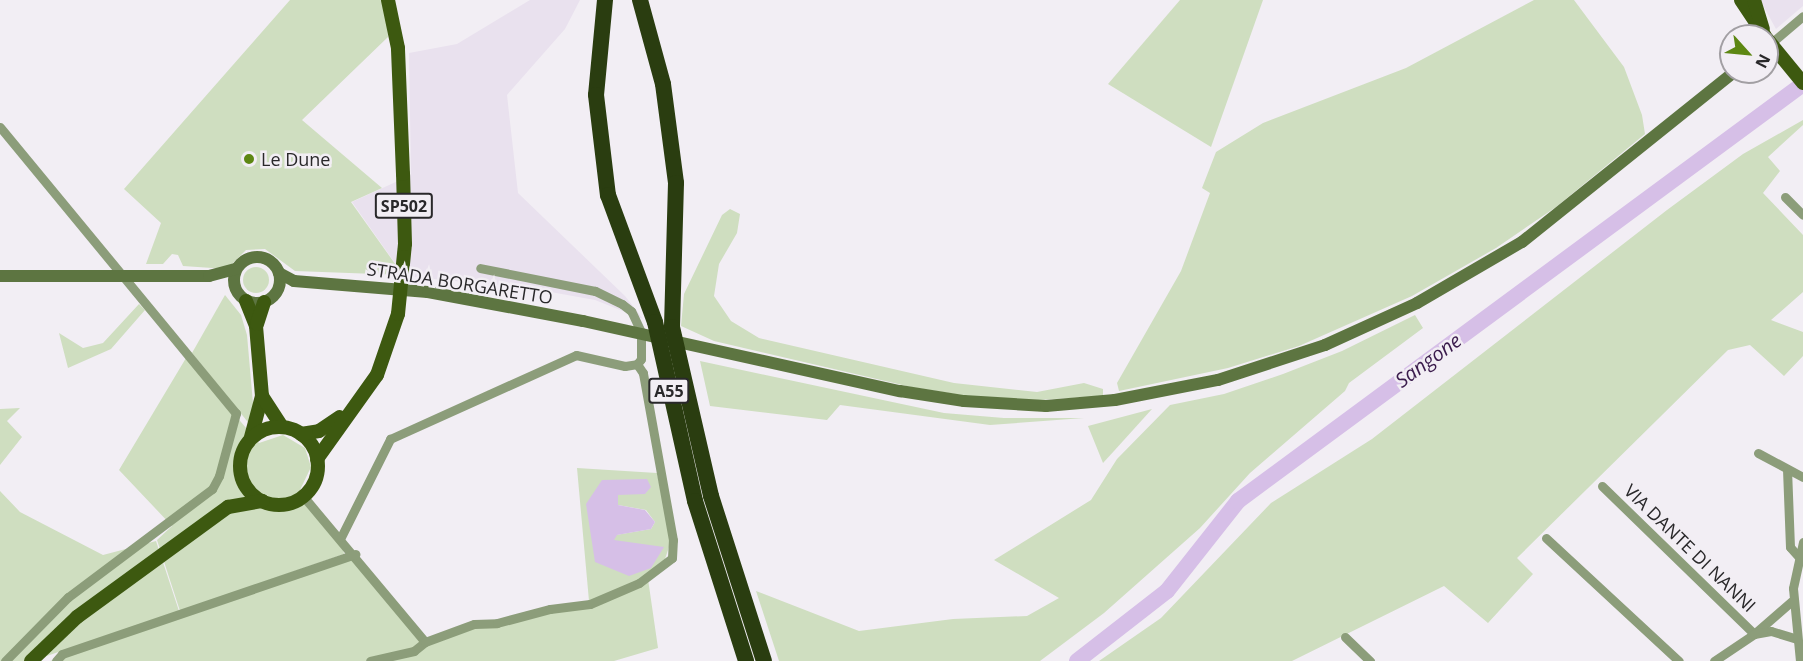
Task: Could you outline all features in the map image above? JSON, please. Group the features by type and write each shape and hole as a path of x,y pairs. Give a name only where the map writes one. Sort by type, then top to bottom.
{"highway":[{"name":"A55","path":"605,0 596,95 608,195 655,322 695,501 743,629 764,661"},
{"name":"A55","path":"640,0 663,84 676,183 672,327 743,629 746,661"}],"main road":[{"name":"SP502","path":"303,496 315,480 317,459 358,402 390,346 403,278 398,48 388,0"},
{"path":"1741,0 1757,24"},
{"path":"1754,0 1762,24"},
{"path":"1779,56 1803,83"},
{"path":"228,507 239,483 240,470 248,442 258,420 262,396 256,326 246,301"},
{"path":"256,326 264,302"},
{"path":"262,396 282,427"},
{"name":"SP502","path":"301,434 326,427 358,402"},
{"path":"248,442 267,429 282,427 301,434 317,459"},
{"path":"240,470 245,485 262,501"},
{"path":"31,661 77,617 228,507 262,501 283,504 303,496"}],"street":[{"path":"1779,32 1803,16"},
{"name":"STRADA BORGARETTO","path":"279,280 382,286 428,292 583,321 791,367 964,401 1046,406 1115,400 1218,380 1345,335 1417,303 1522,242 1719,84"},
{"path":"0,127 236,413 219,476 205,495 68,597 5,661"},
{"path":"1785,197 1803,215"},
{"path":"0,276 120,273 209,276 236,269 246,259 258,257 272,263 279,280 264,302 246,301 234,287 209,276"},
{"path":"480,268 595,291 622,304 632,311 641,332 644,350 637,364"},
{"path":"234,287 236,269"},
{"path":"341,537 380,455 396,436 576,355 625,366 637,364"},
{"path":"370,661 414,651 425,642 462,626 590,604 639,583 672,558 673,540 643,374 637,364"},
{"path":"1758,453 1803,477"},
{"path":"1787,469 1790,547 1798,556"},
{"name":"VIA DANTE DI NANNI","path":"1602,486 1754,634"},
{"path":"303,496 341,537 425,642"},
{"path":"1546,538 1680,661"},
{"path":"1800,661 1792,601 1798,556 1803,542"},
{"path":"56,661 62,654 355,554"},
{"path":"1714,661 1754,634 1792,601"},
{"path":"1754,634 1771,631 1797,639"},
{"path":"1345,636 1370,661"}],"shaded area":[{"path":"530,0 580,0 565,29 507,95 518,193 625,296 643,319 595,300 534,289 404,276 352,202 411,175 409,53 457,44"},
{"path":"1760,0 1803,0 1803,6 1779,26 1779,24 1773,24"},
{"path":"647,479 651,487 645,494 618,495 618,505 645,510 655,522 651,529 617,535 614,540 664,547 651,568 629,576 595,562 586,504 602,480"}],"green space":[{"name":"Le Dune","path":"290,0 381,0 386,4 388,37 302,120 382,188 351,202 403,275 295,271 265,249 246,250 227,269 183,266 178,255 172,254 163,264 146,264 161,223 124,189"},
{"path":"1180,0 1263,0 1211,147 1108,84"},
{"path":"1534,0 1574,0 1624,67 1642,115 1645,134 1556,207 1496,248 1412,296 1299,346 1228,368 1119,391 1117,383 1181,271 1210,193 1202,188 1216,152 1263,123 1406,68"},
{"path":"1803,120 1803,125 1768,157 1780,171 1763,193 1803,235 1803,292 1771,320 1803,332 1803,356 1784,376 1750,345 1728,350 1517,558 1533,574 1488,623 1444,586 1292,661 1099,661 1161,618 1271,503 1372,439 1667,210 1743,154"},
{"path":"730,209 740,214 737,233 719,264 714,296 731,321 759,338 954,383 1037,392 1084,383 1103,389 1103,396 1038,400 967,396 911,387 714,341 681,326 684,294 722,215"},
{"path":"256,267 266,270 269,280 266,290 256,293 246,290 243,280 246,270"},
{"path":"225,295 241,315 247,335 254,415 251,426 192,353"},
{"path":"139,304 145,310 111,349 68,368 59,333 83,348 103,343"},
{"path":"1415,315 1423,328 1349,383 1345,391 1250,473 1200,528 1104,613 1040,661 779,661 756,591 859,631 953,619 1027,616 1059,598 994,560 1091,500 1117,459 1170,405 1224,394 1283,374 1342,351"},
{"path":"186,358 259,443 283,435 305,448 311,467 300,490 341,537 344,554 180,611 157,540 172,526 119,470"},
{"path":"700,361 944,413 1004,418 1084,418 990,425 840,405 827,420 710,406"},
{"path":"20,408 7,421 22,437 0,465 0,409"},
{"path":"1152,409 1114,451 1103,463 1088,426"},
{"path":"577,468 657,473 671,541 664,562 624,589 589,601","holes":["602,480 617,495 618,505 646,510 655,522 651,529 616,535 613,540"]},
{"path":"0,491 20,512 103,555 156,541 179,611 32,661 0,661"},
{"path":"355,557 429,643 463,627 576,607 648,579 658,648 614,661 50,661"}],"waterway":[{"name":"Sangone","path":"1077,661 1167,591 1238,501 1803,84"}],"place":[{"name":"Le Dune","path":"249,159"}]}
